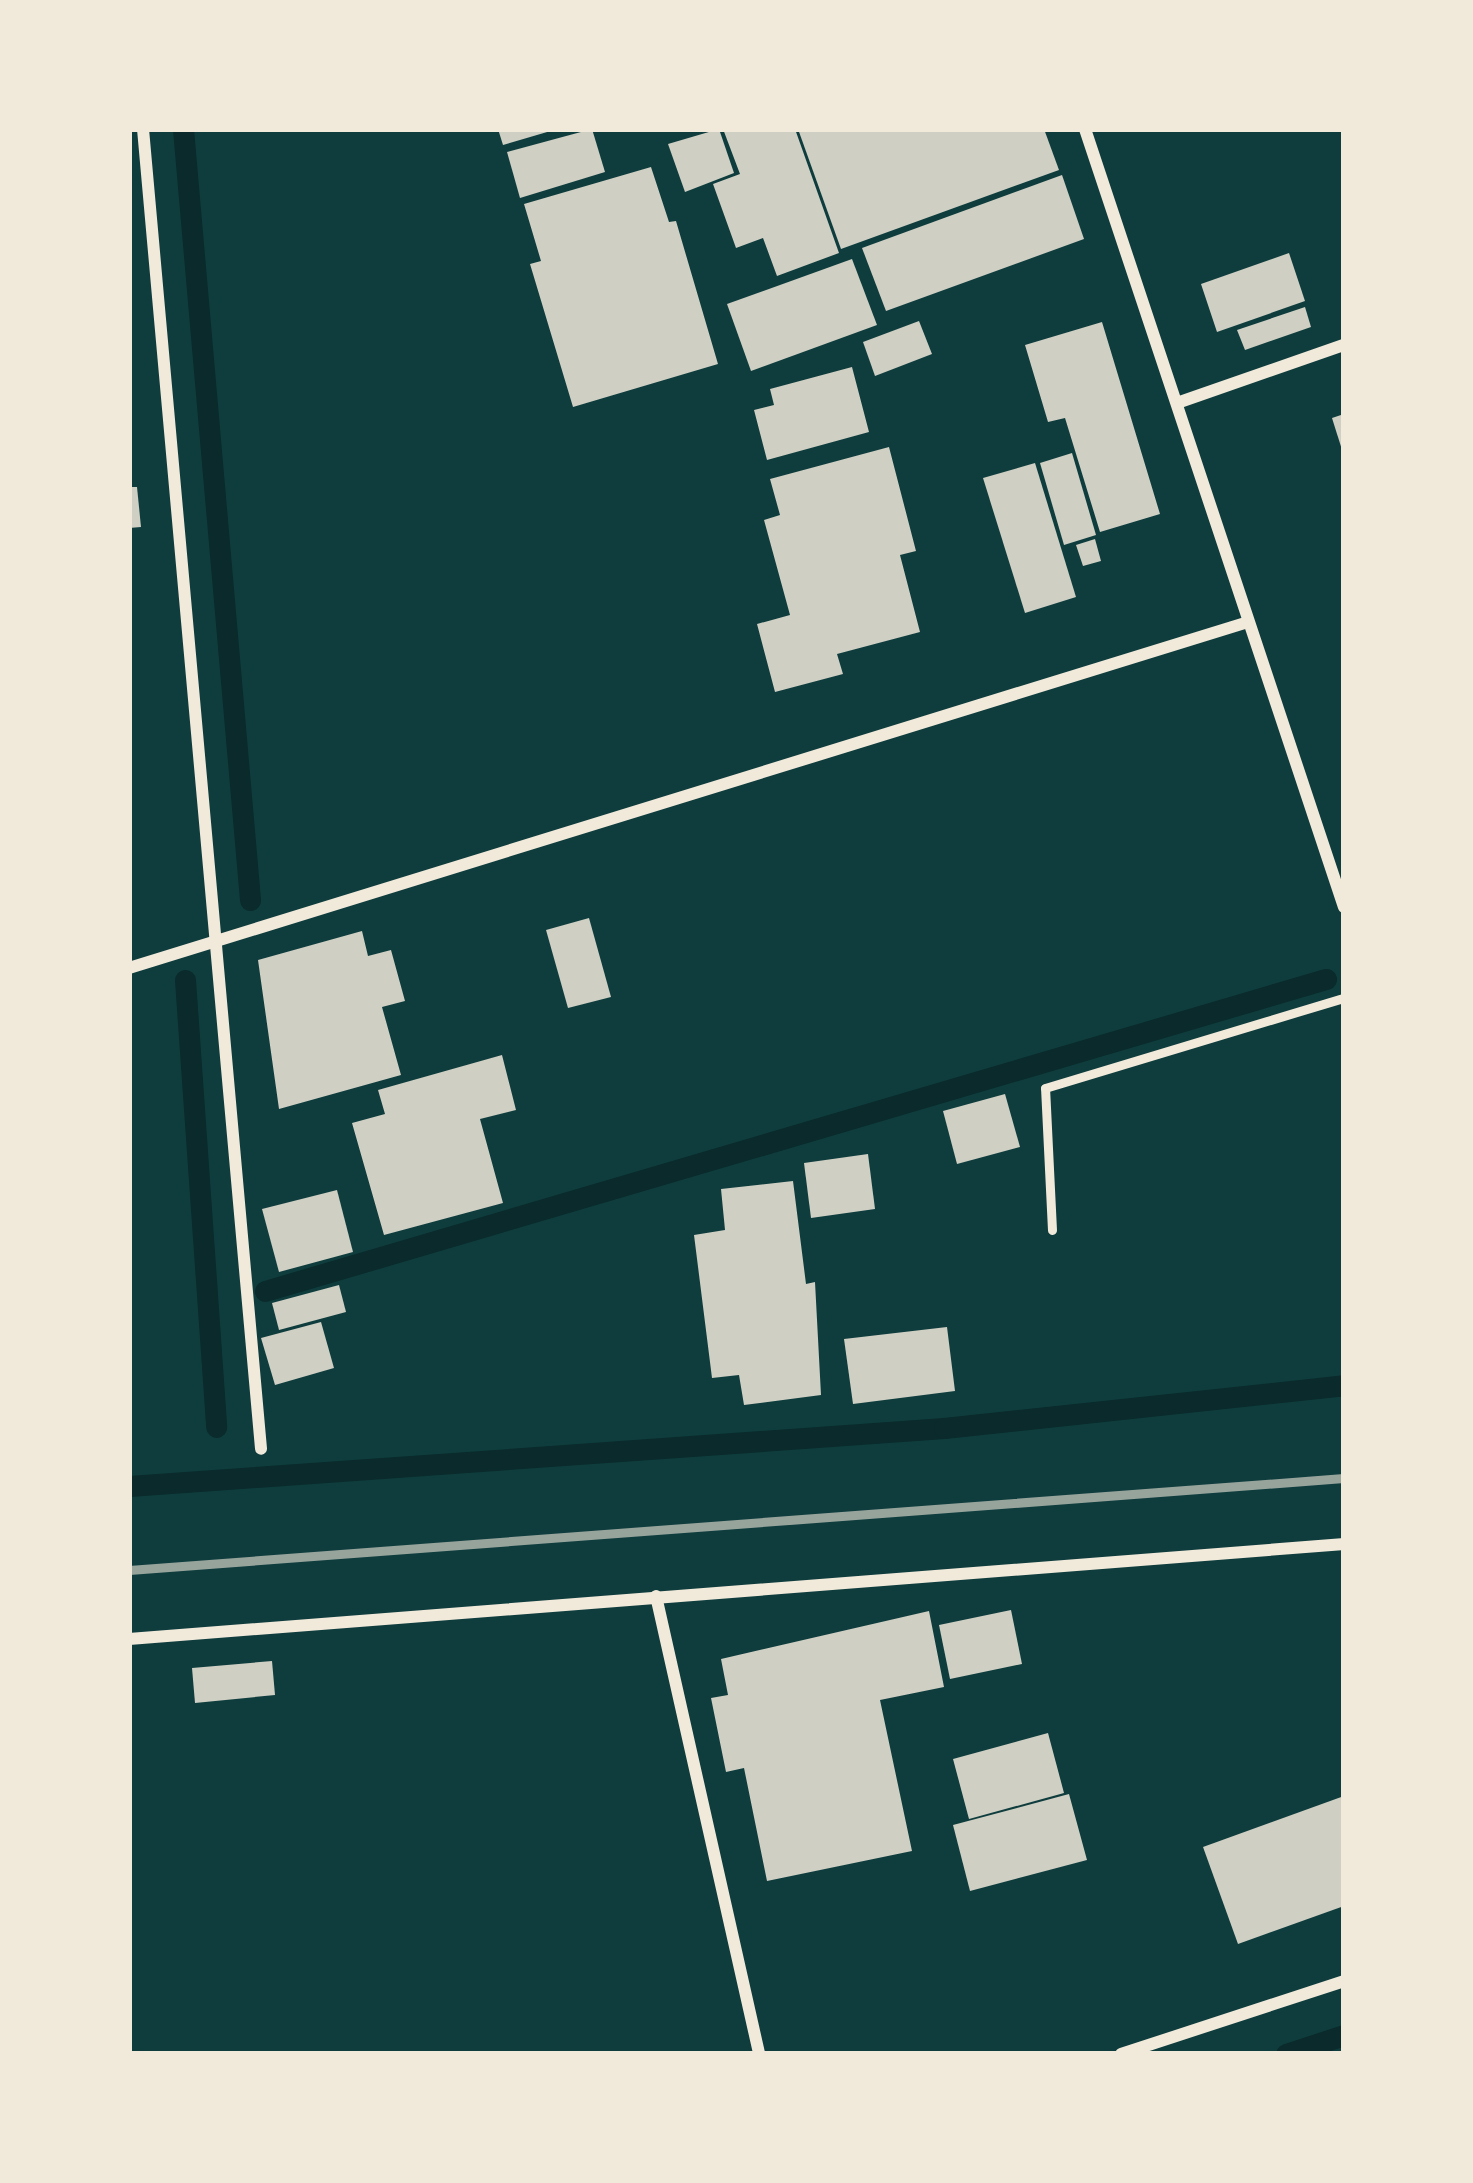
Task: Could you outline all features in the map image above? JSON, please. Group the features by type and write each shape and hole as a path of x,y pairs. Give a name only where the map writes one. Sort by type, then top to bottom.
{"street":[{"path":"143,129 261,1449"},
{"path":"1085,129 1344,908"},
{"path":"1177,403 1344,345"},
{"path":"129,968 1248,622"},
{"path":"129,1639 1344,1544"},
{"path":"656,1596 759,2054"},
{"path":"1121,2054 1344,1981"}],"lane":[{"path":"1052,1230 1045,1088 1344,998"}],"building":[{"path":"498,129 554,129 554,130 503,145"},
{"path":"592,129 605,172 520,198 507,152"},
{"path":"719,129 734,173 685,192 668,144"},
{"path":"723,129 795,129 839,253 777,276 763,238 736,248 713,184 740,174"},
{"path":"798,129 1044,129 1059,170 841,249"},
{"path":"651,167 669,222 676,221 718,364 573,407 530,264 541,261 524,204"},
{"path":"1062,175 1084,239 886,311 862,248"},
{"path":"1289,253 1305,301 1217,332 1201,284"},
{"path":"852,259 877,325 751,371 727,304"},
{"path":"1305,307 1311,327 1245,350 1237,330"},
{"path":"919,321 932,354 875,376 863,342"},
{"path":"1102,322 1160,514 1100,532 1065,418 1048,422 1025,345"},
{"path":"852,367 869,432 767,460 754,410 774,405 770,389"},
{"path":"1344,414 1344,452 1343,453 1332,418"},
{"path":"889,447 916,551 900,555 920,632 837,654 843,674 775,692 757,624 790,615 764,520 780,515 770,479"},
{"path":"1072,453 1096,535 1064,545 1040,463"},
{"path":"1035,463 1076,597 1025,613 983,478"},
{"path":"129,487 137,487 141,527 129,528"},
{"path":"1095,539 1101,561 1083,566 1076,545"},
{"path":"589,918 611,997 568,1008 546,930"},
{"path":"362,931 368,956 391,950 405,1001 382,1007 401,1075 279,1109 258,960"},
{"path":"502,1055 516,1110 480,1119 503,1203 384,1235 352,1123 385,1114 378,1090"},
{"path":"1005,1094 1020,1147 957,1164 943,1111"},
{"path":"868,1154 875,1209 811,1218 804,1163"},
{"path":"793,1181 806,1284 815,1282 821,1395 744,1405 739,1375 712,1378 694,1235 725,1230 721,1189"},
{"path":"337,1190 353,1252 279,1272 262,1209"},
{"path":"339,1285 346,1312 279,1330 272,1303"},
{"path":"321,1322 334,1368 275,1385 261,1338"},
{"path":"947,1327 955,1391 853,1404 844,1339"},
{"path":"1011,1610 1022,1664 950,1679 939,1625"},
{"path":"929,1611 944,1687 880,1700 912,1851 767,1881 744,1768 726,1772 711,1698 728,1695 721,1659"},
{"path":"272,1661 275,1695 195,1703 192,1668"},
{"path":"1048,1733 1064,1793 969,1819 953,1759"},
{"path":"1069,1794 1087,1860 970,1891 953,1825"},
{"path":"1344,1796 1344,1906 1238,1944 1203,1847"}],"waterway":[{"path":"183,129 250,900"},
{"path":"265,1291 1326,979"},
{"path":"185,980 216,1427"},
{"path":"129,1486 944,1428 1344,1385"},
{"path":"1286,2054 1344,2035"}],"railway":[{"path":"129,1570 1344,1478"}]}
